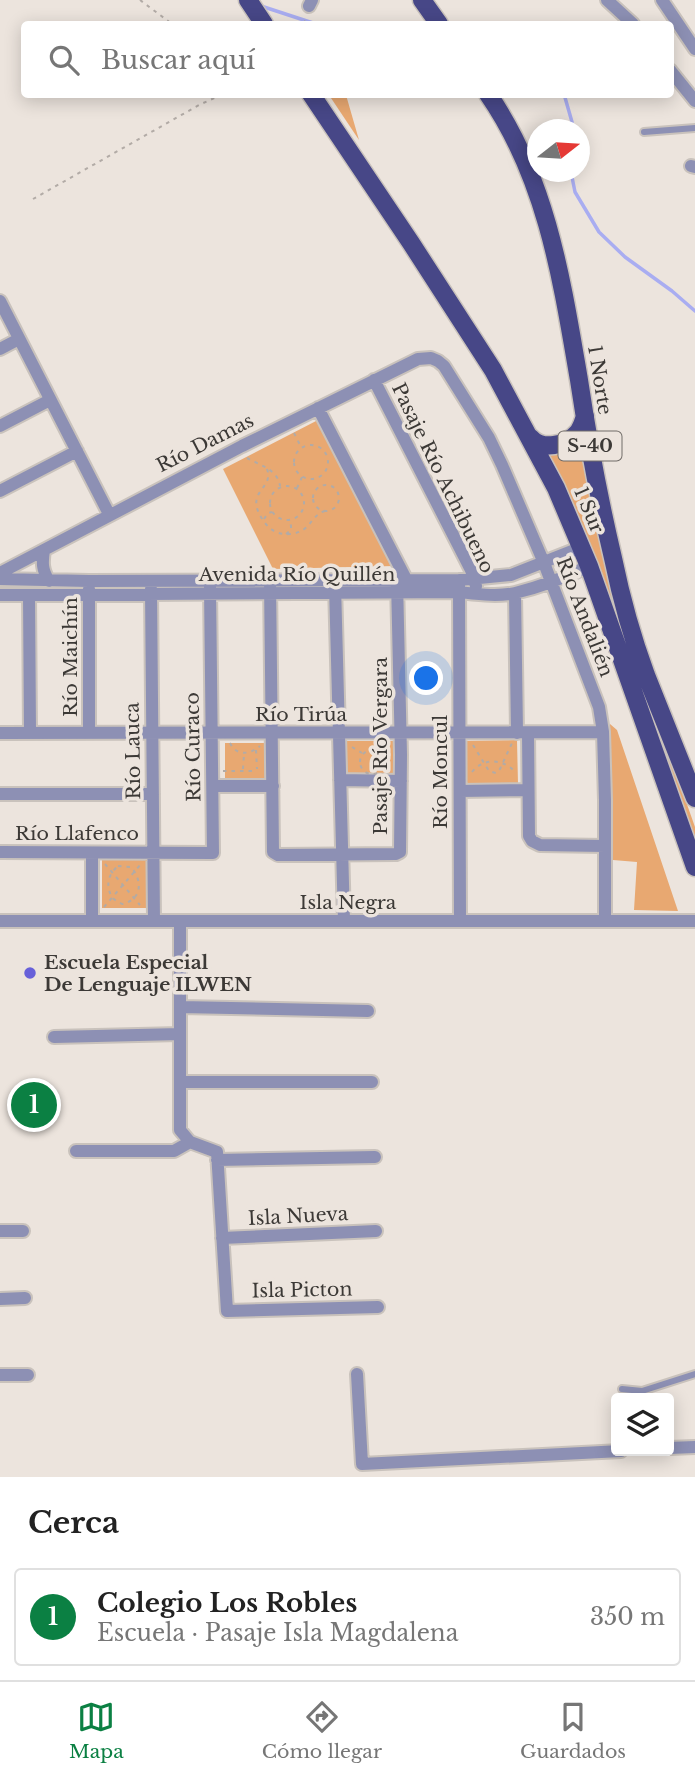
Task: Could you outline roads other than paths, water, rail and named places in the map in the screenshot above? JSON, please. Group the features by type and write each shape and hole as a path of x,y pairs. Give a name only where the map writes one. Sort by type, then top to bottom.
{"main road":[{"path":"248,0 262,21"},
{"path":"423,0 437,21"},
{"name":"1 Sur","path":"314,98 493,370 556,488 589,566 695,867"},
{"name":"1 Norte","path":"490,98 520,151 548,223 559,267 584,416 613,560 646,674 695,798"},
{"path":"530,437 539,443 554,445 568,441 578,432 584,416"}],"street":[{"path":"607,0 630,21"},
{"path":"662,0 695,48"},
{"path":"674,75 695,101"},
{"path":"0,301 109,514"},
{"path":"0,349 19,339"},
{"name":"Río Damas","path":"0,573 289,422 418,359 431,358"},
{"name":"Río Andalién","path":"431,358 444,366 489,438 544,563 599,707 603,732 605,921"},
{"name":"Pasaje Río Achibueno","path":"374,380 475,579 477,594"},
{"path":"0,426 50,400"},
{"path":"318,408 403,587"},
{"path":"0,491 76,451"},
{"name":"Avenida Río Quillén","path":"0,595 29,595 89,588 459,586 475,579 511,575 582,547"},
{"path":"44,550 42,564 49,580"},
{"name":"Avenida Río Quillén","path":"459,586 477,594 515,593 589,566"},
{"name":"Avenida Río Quillén","path":"0,579 49,580 89,588"},
{"name":"Río Moncul","path":"459,586 463,733 460,776 460,921"},
{"name":"Río Lauca","path":"150,587 154,921"},
{"name":"Río Curaco","path":"152,853 213,853 210,587"},
{"path":"270,587 269,733 273,786 273,852 278,855 342,855"},
{"path":"335,587 344,921"},
{"name":"Pasaje Río Vergara","path":"342,855 400,852 403,587"},
{"name":"Río Maichín","path":"89,588 89,733"},
{"path":"515,593 522,733 528,774 529,836 540,845 605,846"},
{"path":"29,595 30,733"},
{"name":"Río Tirúa","path":"0,733 603,732"},
{"path":"340,780 401,781"},
{"path":"213,786 273,786"},
{"path":"460,791 528,790"},
{"path":"0,794 153,794"},
{"name":"Río Llafenco","path":"0,852 152,853"},
{"path":"92,921 94,853"},
{"name":"Isla Negra","path":"0,921 695,921"},
{"path":"180,921 180,1130 190,1142 217,1152 222,1238"},
{"path":"180,1007 368,1011"},
{"path":"54,1037 180,1034"},
{"path":"180,1082 372,1083"},
{"path":"76,1151 174,1151 190,1142"},
{"path":"217,1160 374,1157"},
{"path":"0,1231 23,1231"},
{"name":"Isla Nueva","path":"222,1238 376,1231"},
{"name":"Isla Picton","path":"222,1238 226,1311 377,1307"},
{"path":"0,1299 25,1298"},
{"path":"357,1374 362,1470 611,1452"},
{"path":"0,1375 28,1375"},
{"path":"674,1448 695,1447"}],"lane":[{"path":"644,132 695,128"},
{"path":"622,1389 642,1391 695,1374"}],"waterway":[{"path":"261,6 307,21"},
{"path":"565,98 571,119"},
{"path":"573,182 575,192 599,232 625,257 695,311"}],"place":[{"name":"Escuela Especial De Lenguaje ILWEN","path":"30,973"},
{"name":"Colegio Los Robles","path":"34,1105"}]}
